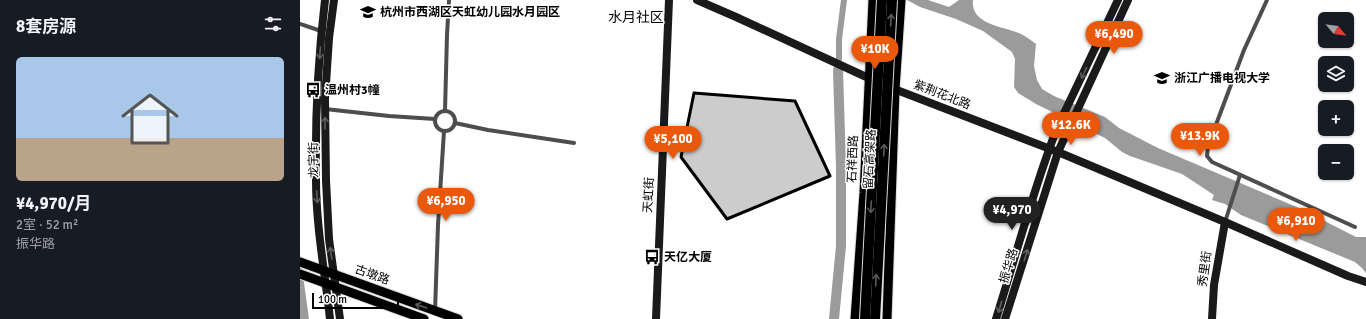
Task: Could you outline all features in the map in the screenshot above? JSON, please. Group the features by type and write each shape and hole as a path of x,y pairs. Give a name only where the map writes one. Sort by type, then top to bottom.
{"highway":[{"name":"留石高架路","path":"865,319 882,0"},
{"name":"留石高架路","path":"875,319 892,0"}],"main road":[{"name":"龙宇街","path":"325,0 321,31 317,91 316,180 320,240 330,319"},
{"name":"龙宇街","path":"334,0 329,38 325,109 326,180 329,239 337,287 340,319"},
{"name":"天虹街","path":"656,319 669,0"},
{"name":"紫荆花北路","path":"697,0 736,16 868,78 1058,152 1225,222"},
{"name":"石祥西路","path":"855,319 864,192 868,78 873,0"},
{"path":"887,319 895,89 901,0"},
{"name":"振华路","path":"996,319 1049,149 1118,0"},
{"name":"振华路","path":"1005,319 1058,152 1128,0"},
{"path":"1225,222 1363,281"},
{"name":"秀里街","path":"1212,319 1214,285 1225,222"},
{"name":"古墩路","path":"302,263 458,319"},
{"name":"古墩路","path":"303,276 424,319"}],"street":[{"path":"445,111 449,0"},
{"path":"1267,0 1244,50 1208,146 1207,156 1212,162 1355,227"},
{"path":"302,24 321,31"},
{"path":"325,109 435,119"},
{"path":"445,111 453,114 455,123 450,130 444,131 436,126 435,119 438,113 445,111"},
{"path":"455,123 488,130 574,143"},
{"path":"435,311 438,225 444,131"},
{"path":"1225,222 1240,175"}],"highlighted area":[{"path":"694,93 795,101 830,176 727,219 681,157"}],"shaded area":[{"path":"907,0 928,0 949,7 959,0 973,0 974,9 977,15 983,20 1023,35 1036,44 1034,66 1037,80 1042,89 1054,96 1105,117 1119,128 1158,148 1299,208 1356,237 1366,237 1366,273 1355,262 1241,215 1225,204 1212,200 1214,195 1182,174 1130,156 1122,152 1105,138 1036,104 1018,93 1014,87 1015,59 1012,52 983,31 956,19 920,7"},
{"path":"300,254 309,319 300,319"}],"waterway":[{"path":"839,59 839,39 844,0"},
{"path":"834,319 841,246 841,167 838,70"}],"place":[{"name":"杭州市西湖区天虹幼儿园水月园区","path":"368,12"},
{"name":"浙江广播电视大学","path":"1162,78"},
{"name":"温州村3幢","path":"313,90"},
{"name":"天亿大厦","path":"652,257"}],"district":[{"name":"水月社区","path":"636,17"}]}
